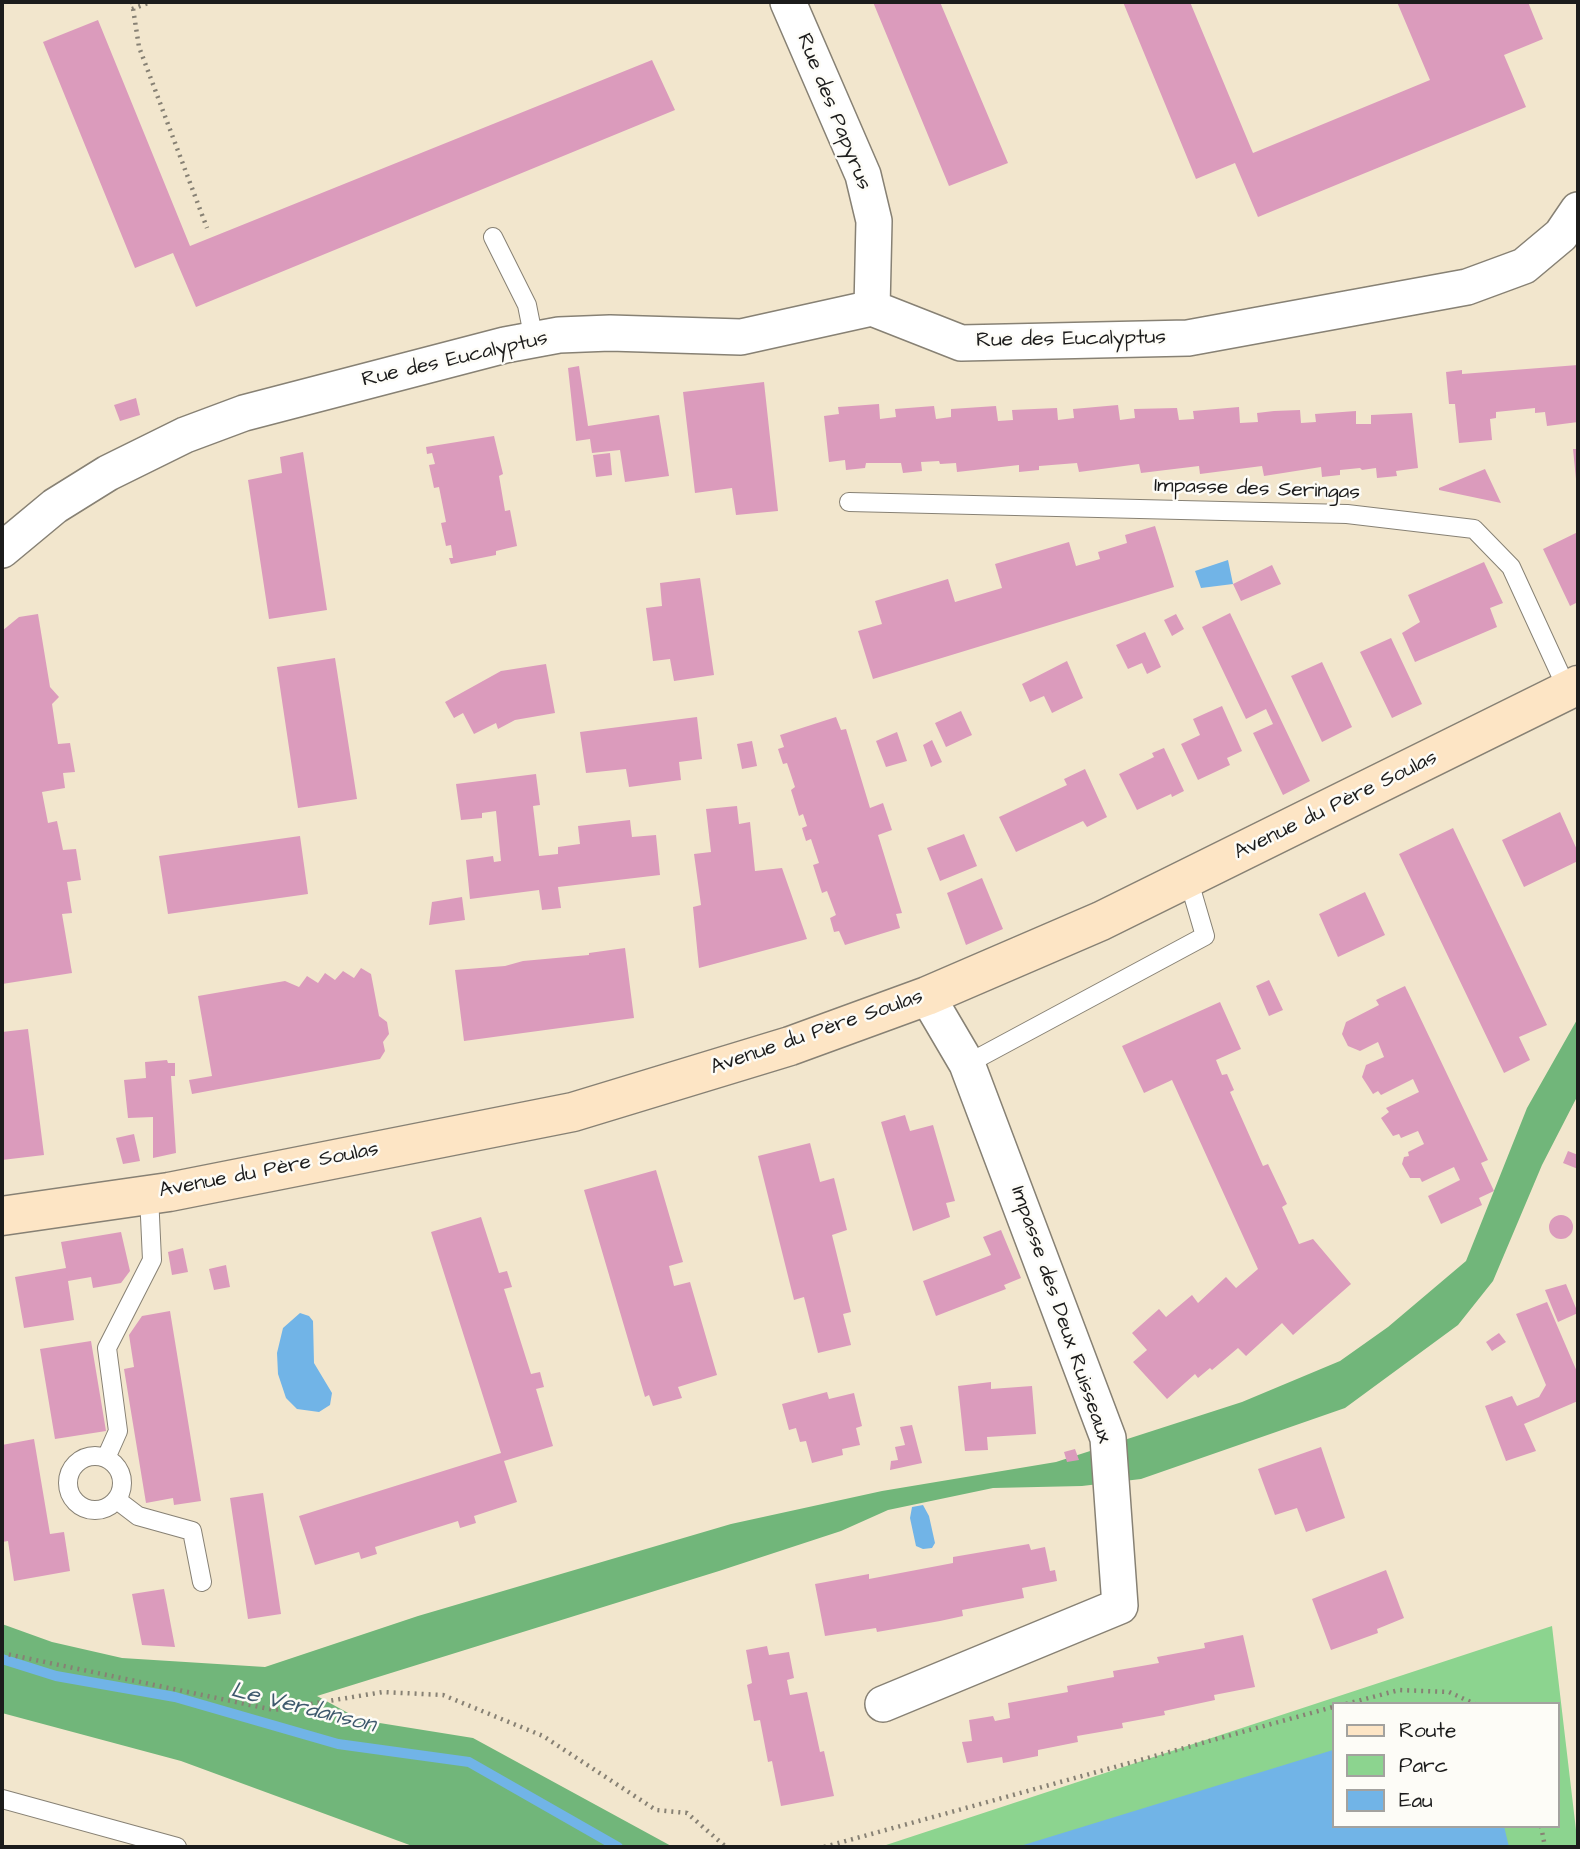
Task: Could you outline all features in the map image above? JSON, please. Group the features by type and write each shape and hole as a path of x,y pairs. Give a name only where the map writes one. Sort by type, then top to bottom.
{"main road":[{"name":"Avenue du Père Soulas","path":"2,1216 149,1195 573,1112 790,1046 927,996 1101,921 1573,688"}],"street":[{"name":"Rue des Papyrus","path":"788,2 863,175 874,221 872,307"},
{"name":"Rue des Eucalyptus","path":"2,550 55,506 108,473 185,435 244,413 505,345 559,335 610,333 741,337 872,307 961,343 1188,338 1467,287 1524,266 1561,234 1578,210"},
{"name":"Impasse des Deux Ruisseaux","path":"883,1704 1120,1605 1108,1438 967,1063 927,996"}],"lane":[{"path":"493,237 527,305 534,340"},
{"name":"Impasse des Seringas","path":"849,502 1348,514 1474,529 1511,567 1573,688"},
{"path":"967,1063 1205,936 1188,878"},
{"path":"106,1458 118,1431 107,1348 152,1260 149,1195"},
{"path":"94,1455 106,1458 116,1465 122,1476 117,1500 107,1508 96,1511 84,1508 74,1501 68,1490 68,1478 82,1458 94,1455"},
{"path":"117,1500 138,1516 192,1531 202,1582"},
{"path":"2,1799 122,1840 177,1847"}],"path":[{"path":"132,2 139,47 207,228"},
{"path":"132,9 151,2"},
{"path":"2,1653 274,1710 383,1692 443,1695 543,1736 656,1810 687,1813 726,1847"},
{"path":"1354,1702 1399,1690 1449,1692 1471,1702"},
{"path":"824,1847 1332,1707"},
{"path":"1541,1828 1545,1847"}],"green space":[{"path":"1578,1018 1578,1095 1542,1165 1493,1281 1458,1325 1345,1408 1141,1479 1082,1486 993,1488 888,1510 841,1531 719,1571 317,1696 361,1720 473,1738 673,1847 415,1847 181,1761 2,1713 2,1624 52,1642 122,1658 265,1667 418,1616 731,1524 882,1491 1056,1462 1242,1402 1340,1361 1388,1327 1466,1261 1527,1108"},
{"path":"1552,1626 1578,1847 880,1847"}],"water":[{"path":"1228,560 1233,584 1201,588 1195,571"},
{"path":"300,1313 309,1316 313,1321 314,1363 332,1393 330,1405 319,1412 297,1409 286,1398 278,1374 277,1353 283,1328"},
{"path":"923,1505 929,1516 935,1543 932,1548 923,1549 916,1546 910,1518 912,1507"},
{"path":"1332,1750 1332,1828 1504,1828 1509,1847 1017,1847"}],"building":[{"path":"873,2 940,2 1008,163 949,186"},
{"path":"1123,2 1190,2 1253,153 1430,80 1397,2 1528,2 1543,39 1504,55 1526,107 1258,217 1235,163 1196,179"},
{"path":"98,20 190,246 652,60 675,110 196,307 173,253 135,268 43,42"},
{"path":"1578,365 1578,422 1547,426 1545,412 1535,413 1535,408 1496,412 1496,418 1490,419 1492,440 1459,443 1455,404 1449,404 1446,372 1462,370 1462,374"},
{"path":"579,366 588,426 659,415 669,476 625,482 620,450 592,453 590,439 576,441 568,368"},
{"path":"764,382 778,511 736,515 732,488 695,493 683,392"},
{"path":"136,398 140,415 120,421 114,405"},
{"path":"879,404 880,419 896,417 895,409 934,406 936,419 951,417 951,409 996,406 998,421 1013,420 1012,410 1057,408 1058,420 1074,418 1073,409 1118,405 1120,420 1135,418 1134,409 1177,408 1179,420 1194,419 1193,411 1239,407 1240,423 1258,422 1257,413 1274,411 1300,410 1301,423 1316,422 1315,414 1356,411 1356,424 1371,424 1371,415 1412,413 1418,468 1396,471 1397,476 1377,478 1376,468 1340,470 1340,475 1322,477 1321,467 1264,476 1262,466 1200,474 1199,466 1141,473 1139,464 1079,472 1077,463 1039,466 1039,470 1019,472 1019,465 957,472 956,463 940,464 939,461 921,462 922,471 903,473 901,463 866,463 865,468 846,470 845,460 829,462 824,416 839,414 838,407"},
{"path":"494,436 503,474 499,476 505,511 510,510 517,546 496,551 496,555 451,564 451,545 446,546 441,523 446,522 439,487 434,488 429,465 435,464 432,453 427,454 426,447"},
{"path":"1573,449 1578,449 1578,479 1576,479"},
{"path":"303,452 327,610 269,619 248,480 282,473 280,457"},
{"path":"610,453 612,475 596,477 593,455"},
{"path":"1485,469 1501,503 1439,490 1439,488"},
{"path":"1155,526 1174,587 873,679 858,631 882,624 875,601 948,579 955,602 1002,588 995,564 1069,542 1076,566 1100,559 1098,552 1127,543 1125,535"},
{"path":"1578,532 1578,602 1570,606 1543,549"},
{"path":"1484,562 1503,603 1490,608 1497,627 1415,662 1402,633 1420,622 1408,595"},
{"path":"1272,565 1281,584 1241,601 1233,584"},
{"path":"700,578 714,675 674,681 670,659 653,661 646,608 662,606 660,583"},
{"path":"1230,613 1310,781 1283,795 1253,733 1273,724 1266,709 1246,719 1202,627"},
{"path":"38,614 50,687 59,697 52,704 58,744 70,743 75,772 63,773 65,788 42,792 48,823 57,821 63,850 76,849 81,880 67,882 72,913 62,914 72,973 2,984 2,631 19,617"},
{"path":"1176,614 1184,629 1172,636 1164,620"},
{"path":"1145,632 1161,667 1147,674 1142,663 1128,669 1116,645"},
{"path":"1391,638 1422,704 1392,718 1360,652"},
{"path":"335,658 357,799 298,808 277,667"},
{"path":"1067,661 1083,698 1052,713 1044,696 1030,702 1022,684"},
{"path":"1322,662 1352,727 1322,742 1291,676"},
{"path":"546,664 555,713 515,720 498,729 496,723 474,734 463,713 454,718 445,702 501,671"},
{"path":"1222,706 1242,751 1227,758 1230,765 1198,780 1181,744 1200,735 1193,719"},
{"path":"961,711 972,735 946,747 935,723"},
{"path":"697,717 702,759 679,762 681,780 629,787 626,769 586,773 580,732"},
{"path":"836,717 841,730 846,729 870,808 883,803 892,830 878,835 902,913 896,914 900,928 845,945 839,931 834,932 830,918 836,915 827,891 822,893 813,865 819,863 811,839 806,841 802,828 807,826 803,814 799,816 791,790 795,787 787,763 783,764 778,749 784,747 780,735"},
{"path":"897,732 907,761 886,767 876,741"},
{"path":"932,740 942,762 931,767 923,745"},
{"path":"752,741 757,766 742,769 737,744"},
{"path":"1164,748 1184,791 1137,810 1119,774 1154,757 1152,753"},
{"path":"1085,769 1107,817 1087,827 1083,821 1016,852 999,817 1067,785 1064,779"},
{"path":"536,774 540,805 533,806 539,856 558,854 558,847 580,844 578,826 630,820 632,837 656,835 660,875 558,887 561,908 542,910 539,890 470,899 466,860 493,856 494,862 501,861 496,811 482,813 482,818 461,820 456,784"},
{"path":"737,806 739,824 750,822 755,871 782,868 807,939 699,968 693,907 701,905 694,854 711,852 706,809"},
{"path":"1560,812 1578,852 1578,861 1524,887 1502,840"},
{"path":"1453,828 1547,1025 1519,1037 1530,1060 1504,1073 1399,854"},
{"path":"964,834 977,866 940,881 927,848"},
{"path":"300,836 308,894 168,914 159,856"},
{"path":"982,878 1003,929 966,945 947,893"},
{"path":"1365,892 1385,935 1338,957 1319,914"},
{"path":"462,897 465,920 429,925 432,902"},
{"path":"625,948 634,1018 464,1041 455,970 505,966 523,961 589,955"},
{"path":"361,968 371,974 379,1016 387,1022 389,1034 383,1042 385,1051 380,1059 192,1094 189,1080 212,1076 198,996 285,981 299,987 307,976 318,983 325,973 335,980 343,971 354,978"},
{"path":"1269,980 1283,1010 1269,1016 1256,986"},
{"path":"1405,986 1488,1160 1481,1163 1494,1191 1479,1198 1482,1205 1441,1224 1428,1196 1460,1180 1454,1167 1422,1182 1420,1178 1410,1178 1402,1164 1404,1157 1409,1156 1408,1152 1424,1144 1418,1131 1401,1138 1399,1134 1393,1136 1381,1118 1389,1112 1386,1108 1419,1092 1413,1079 1381,1095 1378,1091 1373,1094 1362,1077 1366,1065 1384,1057 1378,1042 1360,1051 1348,1046 1342,1034 1346,1022 1379,1005 1376,1000"},
{"path":"1220,1002 1241,1049 1216,1060 1222,1075 1227,1074 1234,1090 1230,1092 1263,1166 1268,1164 1287,1204 1282,1207 1299,1244 1313,1239 1351,1284 1293,1335 1282,1323 1246,1356 1238,1348 1212,1370 1210,1368 1198,1378 1195,1374 1167,1399 1133,1362 1147,1350 1132,1333 1159,1309 1166,1317 1192,1295 1198,1303 1226,1277 1236,1288 1258,1269 1172,1080 1144,1093 1122,1046"},
{"path":"28,1029 44,1155 2,1160 2,1032"},
{"path":"167,1060 168,1063 175,1063 175,1076 171,1076 176,1153 153,1158 153,1117 128,1118 124,1080 146,1078 145,1062"},
{"path":"905,1115 910,1131 933,1125 955,1201 946,1203 950,1217 913,1231 881,1122"},
{"path":"134,1134 140,1161 123,1164 116,1138"},
{"path":"810,1143 820,1182 834,1178 847,1230 832,1235 851,1312 843,1314 851,1345 818,1353 804,1297 794,1300 758,1156"},
{"path":"1568,1151 1578,1155 1578,1169 1563,1163"},
{"path":"656,1170 683,1262 669,1266 674,1286 690,1282 717,1375 678,1387 682,1398 653,1406 649,1395 645,1397 584,1190"},
{"path":"1561,1215 1569,1219 1573,1227 1569,1235 1561,1239 1553,1235 1549,1227 1553,1219"},
{"path":"481,1217 499,1273 507,1271 512,1287 504,1289 531,1374 540,1372 544,1387 536,1389 553,1446 504,1461 517,1502 474,1516 476,1523 460,1528 458,1521 375,1547 377,1554 361,1559 359,1552 315,1565 299,1516 501,1453 431,1232"},
{"path":"1001,1230 1021,1278 1004,1285 1006,1289 936,1316 923,1281 991,1255 983,1237"},
{"path":"121,1232 130,1271 121,1283 93,1288 91,1277 68,1281 74,1320 24,1328 15,1277 66,1268 61,1242"},
{"path":"183,1248 188,1272 172,1275 168,1252"},
{"path":"226,1265 230,1287 214,1290 209,1269"},
{"path":"1566,1284 1578,1313 1558,1322 1545,1290"},
{"path":"1547,1302 1578,1374 1578,1401 1524,1424 1536,1451 1506,1461 1485,1406 1512,1396 1517,1406 1539,1397 1546,1385 1516,1314"},
{"path":"170,1311 201,1501 174,1505 173,1498 146,1503 124,1369 134,1367 129,1335 142,1316"},
{"path":"1499,1333 1506,1342 1492,1351 1486,1342"},
{"path":"91,1341 106,1431 55,1439 40,1349"},
{"path":"991,1382 991,1389 1032,1386 1036,1434 987,1437 988,1450 965,1451 958,1386"},
{"path":"827,1392 829,1399 854,1393 862,1426 856,1428 860,1445 842,1449 843,1455 812,1463 806,1441 800,1442 796,1428 789,1430 782,1404"},
{"path":"912,1425 922,1463 890,1470 891,1461 898,1460 895,1447 905,1445 900,1427"},
{"path":"34,1439 50,1534 64,1532 70,1571 14,1581 8,1541 2,1542 2,1445"},
{"path":"1321,1447 1345,1518 1306,1532 1297,1508 1275,1515 1258,1469"},
{"path":"1075,1449 1079,1460 1067,1462 1064,1452"},
{"path":"263,1493 281,1614 248,1619 230,1498"},
{"path":"1029,1544 1031,1550 1045,1547 1050,1571 1055,1570 1057,1581 1022,1588 1024,1598 962,1610 963,1616 940,1621 877,1632 876,1628 825,1636 815,1584 869,1574 869,1579 953,1563 953,1557"},
{"path":"1386,1570 1404,1618 1377,1629 1378,1633 1331,1650 1312,1599"},
{"path":"164,1589 175,1647 142,1645 132,1594"},
{"path":"1243,1635 1255,1687 1214,1695 1215,1700 1164,1711 1165,1715 1122,1723 1123,1728 1077,1736 1078,1742 1038,1750 1038,1756 1003,1763 1002,1757 967,1763 962,1742 972,1741 969,1720 993,1716 995,1721 1010,1718 1008,1703 1068,1692 1067,1686 1114,1677 1113,1671 1159,1663 1157,1657 1205,1648 1204,1643"},
{"path":"767,1646 769,1655 789,1652 794,1678 787,1680 790,1695 807,1692 820,1752 824,1751 834,1796 781,1806 772,1761 768,1762 760,1720 754,1721 747,1685 752,1683 746,1650"}],"waterway":[{"name":"Le Verdanson","path":"2,1659 56,1676 175,1697 338,1744 469,1762 618,1847"}]}
